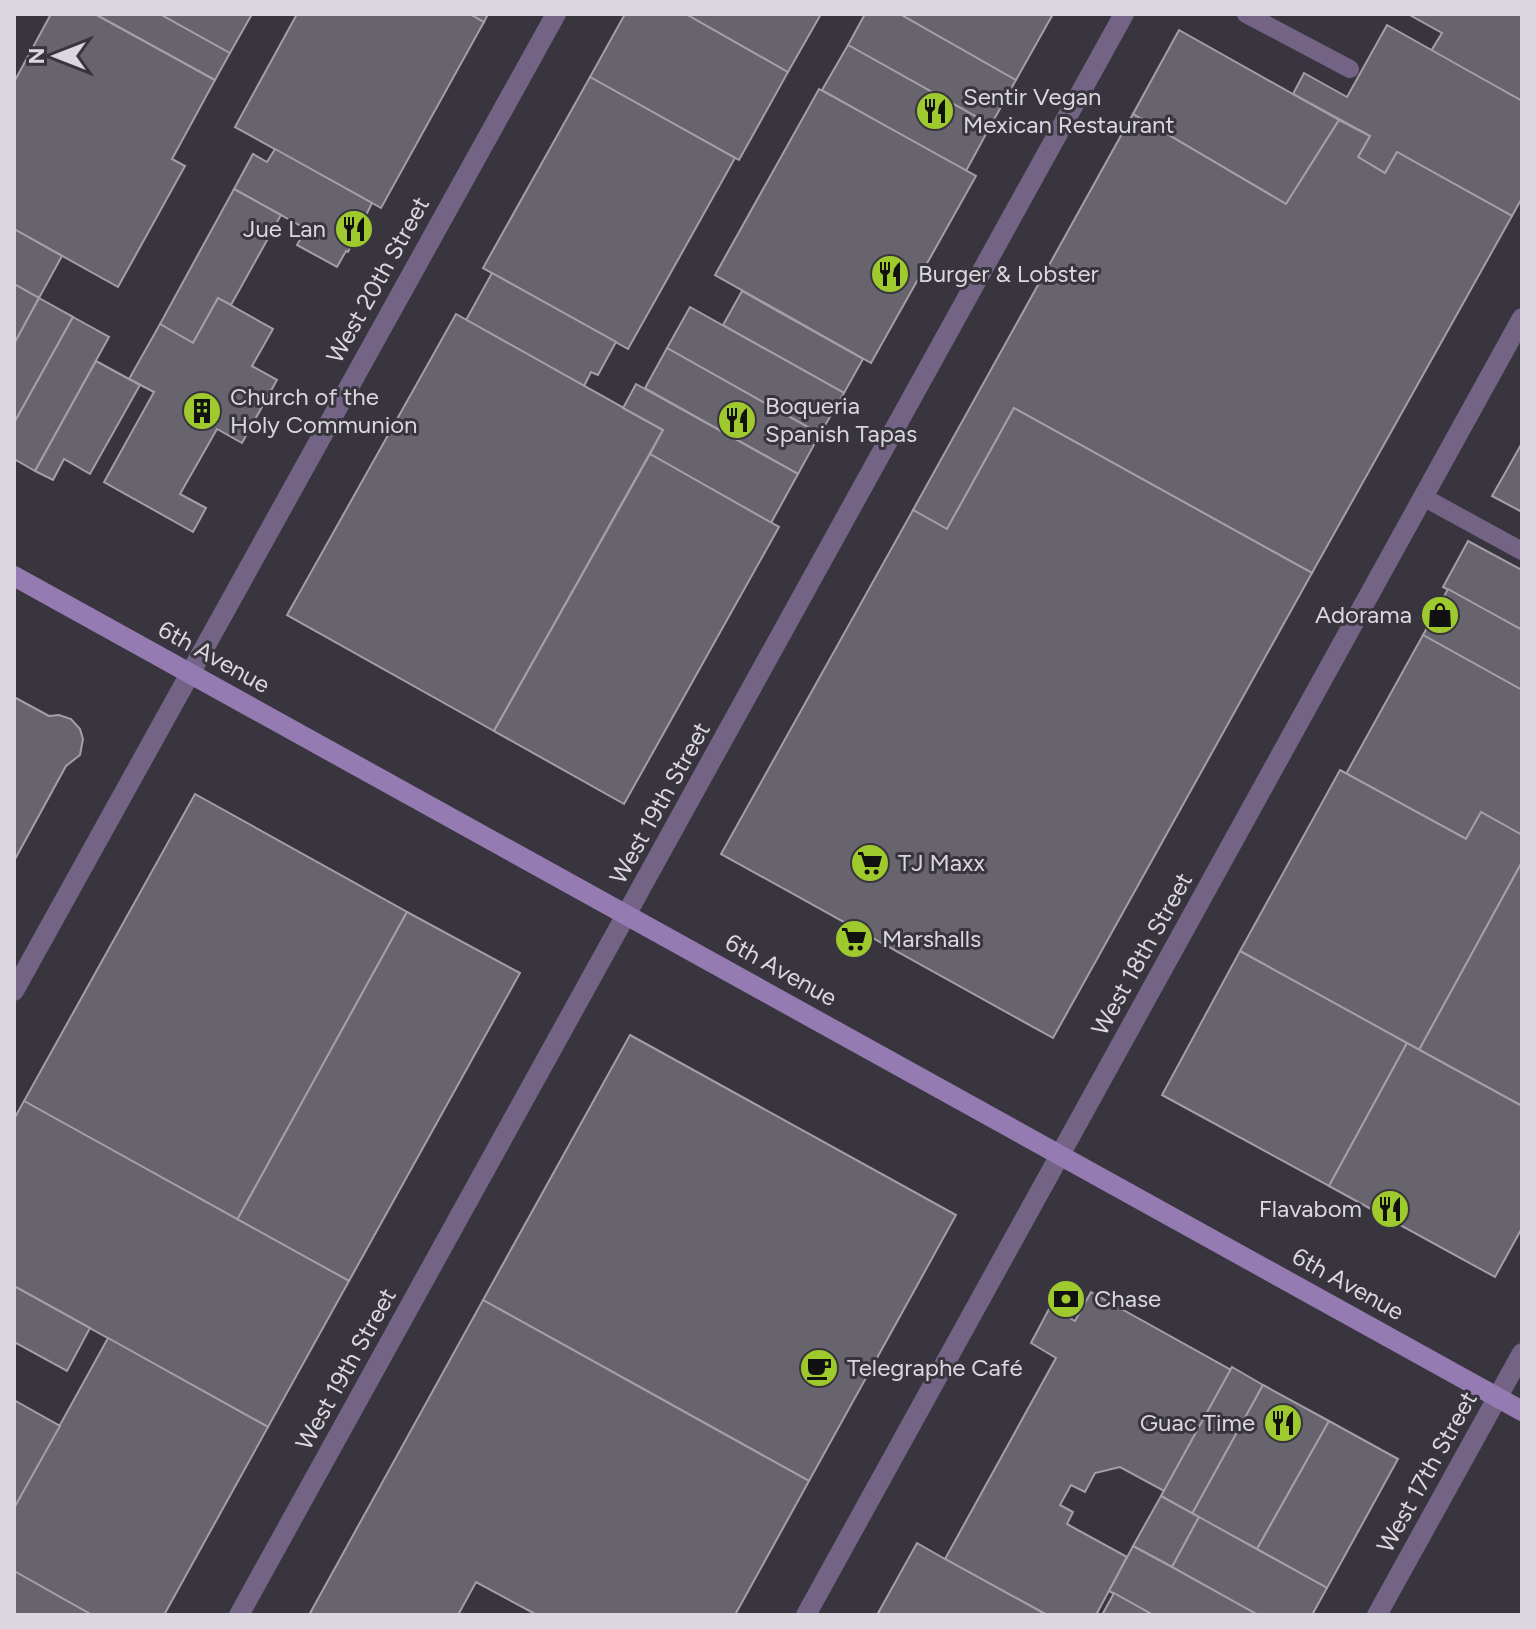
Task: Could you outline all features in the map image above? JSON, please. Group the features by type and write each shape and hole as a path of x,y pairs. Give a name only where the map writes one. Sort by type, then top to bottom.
{"main road":[{"name":"6th Avenue","path":"14,576 1522,1411"}],"street":[{"name":"West 20th Street","path":"14,991 556,14"},
{"name":"West 19th Street","path":"239,1615 1124,14"},
{"name":"West 18th Street","path":"806,1615 1522,318"},
{"name":"West 17th Street","path":"1377,1615 1522,1353"}],"lane":[{"path":"1246,14 1350,69"},
{"path":"1423,497 1522,551"}],"building":[{"path":"51,14 95,14 215,80 172,159 185,166 118,287 14,229 14,82"},
{"path":"95,14 160,14 230,53 215,80"},
{"path":"160,14 252,14 230,53"},
{"path":"297,14 470,14 484,22 381,208 235,127"},
{"path":"470,14 488,14 484,22"},
{"path":"625,14 686,14 788,72 739,160 590,77"},
{"path":"686,14 821,14 788,72"},
{"path":"865,14 900,14 1016,80 991,125 848,45"},
{"path":"900,14 1053,14 1016,80"},
{"path":"1408,14 1522,14 1522,101 1431,51 1442,33"},
{"path":"1387,25 1522,101 1522,198 1512,216 1397,152 1385,173 1358,157 1370,136 1293,94 1304,73 1347,97"},
{"path":"1179,30 1339,120 1286,204 1133,114"},
{"path":"848,45 991,125 966,171 822,90"},
{"path":"590,77 735,158 628,349 483,268"},
{"path":"819,89 976,176 871,363 715,275"},
{"path":"1133,114 1286,204 1339,120 1370,136 1358,157 1385,173 1397,152 1512,216 1312,573 1014,408 947,529 913,510"},
{"path":"275,149 372,203 348,252 337,267 297,245 306,229 234,189 253,154 267,162"},
{"path":"234,189 281,215 231,305 218,298 193,343 160,324"},
{"path":"14,229 62,256 39,298 14,284"},
{"path":"492,273 616,342 598,375 591,372 584,386 466,320"},
{"path":"14,284 39,298 14,344"},
{"path":"742,291 863,359 844,393 723,325"},
{"path":"39,298 73,317 14,423 14,344"},
{"name":"Church of the Holy Communion","path":"218,298 273,329 252,366 277,380 242,443 217,429 180,494 206,508 193,532 104,482 154,392 129,379 160,324 193,343"},
{"path":"690,307 844,393 820,434 667,348"},
{"path":"456,314 663,430 494,731 287,615"},
{"path":"73,317 109,337 35,471 14,459 14,423"},
{"path":"667,348 820,434 798,474 645,388"},
{"path":"96,361 140,385 90,474 64,459 53,480 35,471"},
{"path":"636,384 798,474 771,523 650,454 663,430 623,408"},
{"path":"1014,408 1312,573 1053,1038 721,854 913,510 947,529"},
{"path":"1522,443 1522,512 1492,496"},
{"path":"650,454 779,527 624,804 494,731"},
{"path":"1468,541 1522,570 1522,630 1443,587"},
{"path":"1448,589 1522,630 1522,690 1423,635"},
{"path":"1423,635 1522,690 1522,835 1481,812 1466,839 1346,774"},
{"path":"14,697 49,716 71,719 80,729 83,739 80,755 66,766 14,861"},
{"path":"1340,770 1466,839 1481,812 1522,835 1522,862 1419,1050 1240,951"},
{"path":"195,794 407,912 237,1220 24,1101"},
{"path":"1522,862 1522,1106 1419,1050"},
{"path":"407,912 520,973 349,1281 237,1220"},
{"path":"1240,951 1407,1043 1329,1186 1162,1095"},
{"path":"630,1035 956,1215 809,1481 483,1300"},
{"path":"1407,1043 1522,1106 1522,1228 1495,1277 1329,1186"},
{"path":"24,1101 349,1281 268,1427 14,1286 14,1119"},
{"path":"14,1286 90,1328 67,1371 14,1342"},
{"path":"1091,1292 1231,1370 1164,1491 1120,1467 1095,1473 1085,1492 1071,1485 1060,1505 1073,1512 1067,1524 1127,1557 1096,1615 1047,1615 945,1559 1056,1358 1031,1343 1050,1307 1075,1321"},
{"path":"483,1300 809,1481 735,1615 537,1615 476,1582 458,1615 309,1615"},
{"path":"108,1338 268,1427 164,1615 92,1615 14,1571 14,1508"},
{"path":"1232,1367 1263,1385 1192,1514 1161,1496"},
{"path":"1263,1385 1329,1421 1257,1549 1192,1514"},
{"path":"14,1400 60,1426 14,1508"},
{"path":"1329,1421 1398,1459 1327,1588 1257,1549"},
{"path":"1161,1496 1199,1517 1172,1567 1133,1546"},
{"path":"1199,1517 1327,1588 1312,1615 1258,1615 1172,1567"},
{"path":"917,1543 945,1559 1047,1615 877,1615"},
{"path":"1133,1546 1258,1615 1153,1615 1109,1591"},
{"path":"14,1571 92,1615 14,1615"},
{"path":"1114,1593 1153,1615 1102,1615"}],"place":[{"name":"Sentir Vegan Mexican Restaurant","path":"935,111"},
{"name":"Jue Lan","path":"354,229"},
{"name":"Burger & Lobster","path":"890,274"},
{"name":"Church of the Holy Communion","path":"202,411"},
{"name":"Boqueria Spanish Tapas","path":"737,420"},
{"name":"Adorama","path":"1440,615"},
{"name":"TJ Maxx","path":"870,863"},
{"name":"Marshalls","path":"854,939"},
{"name":"Flavabom","path":"1390,1209"},
{"name":"Chase","path":"1066,1299"},
{"name":"Telegraphe Café","path":"819,1368"},
{"name":"Guac Time","path":"1283,1423"}]}
